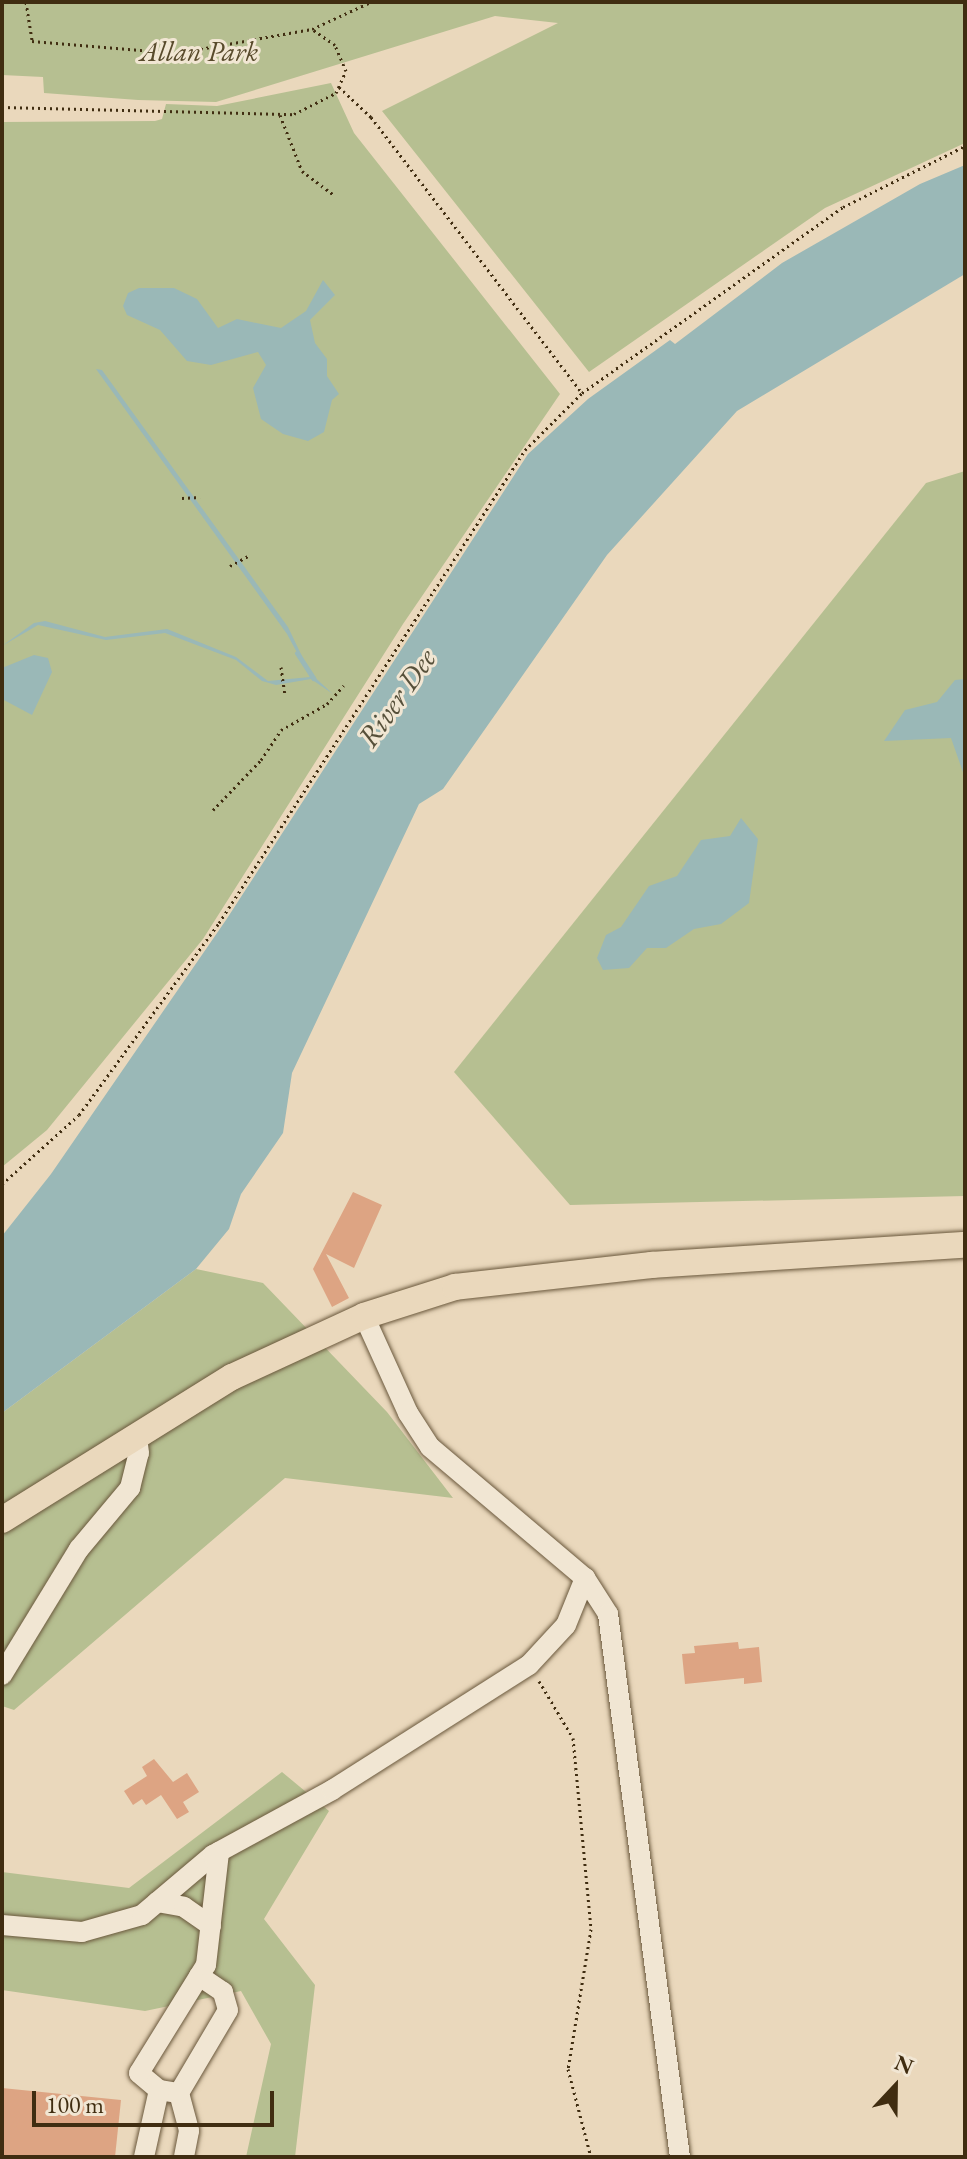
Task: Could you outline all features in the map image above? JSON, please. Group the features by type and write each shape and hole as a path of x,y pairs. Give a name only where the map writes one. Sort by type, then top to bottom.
{"main road":[{"path":"2,1520 232,1377 364,1316 470,1285 652,1265 965,1245"}],"street":[{"path":"364,1316 408,1413 430,1447 585,1578 608,1614 680,2157"},
{"path":"2,1675 79,1549 130,1488 139,1453 137,1436"},
{"path":"2,1925 32,1932 82,1932 142,1915 219,1852 332,1790 529,1665 566,1625 585,1578"},
{"path":"184,2157 189,2131 169,2092 139,2073 206,1965 219,1852"},
{"path":"157,1902 184,1907 211,1926"},
{"path":"144,2157 169,2092 228,2010 223,1992 199,1976"}],"path":[{"path":"26,2 32,41 177,53 312,29 371,2"},
{"path":"2,107 251,109 280,114 322,103 339,87 346,71 335,45 312,29"},
{"path":"339,87 371,117 582,393"},
{"path":"280,114 306,177 334,195"},
{"path":"2,1184 79,1115 219,923 525,450 582,393 843,207 965,146"},
{"path":"182,498 200,497"},
{"path":"230,566 248,556"},
{"path":"281,667 285,694"},
{"path":"213,810 261,760 281,730 327,704 344,685"},
{"path":"529,1665 573,1738 591,1929 568,2069 591,2157"}],"green space":[{"name":"Allan Park","path":"2,2 965,2 965,143 825,208 589,372 382,111 558,23 495,16 216,102 138,100 44,93 43,77 2,75"},
{"path":"331,83 354,133 560,394 403,624 203,939 47,1130 2,1167 2,122 155,121 162,119 166,104 217,106"},
{"path":"965,471 965,1196 570,1205 454,1072 926,483"},
{"path":"196,1269 263,1283 387,1412 453,1498 285,1478 14,1710 2,1706 2,1413"},
{"path":"282,1772 329,1811 264,1919 315,1985 295,2157 246,2157 271,2044 241,1991 145,2011 2,1990 2,1872 129,1888"}],"water":[{"name":"River Dee","path":"965,165 965,274 737,411 607,555 443,789 419,804 292,1073 283,1133 241,1194 229,1229 196,1269 2,1413 2,1236 51,1174 226,920 528,454 588,399 670,340 675,344 782,263 920,184"},
{"path":"323,280 335,295 310,320 315,343 327,359 327,376 339,394 332,400 324,432 308,441 283,434 261,419 253,388 266,365 258,352 211,365 187,361 160,330 127,315 123,306 128,293 139,288 174,288 197,299 218,328 237,319 281,328 306,311"},
{"path":"96,369 102,370 288,627 310,673 333,694 311,679 276,685 262,681 236,660 165,633 106,640 38,625 2,646 34,623 45,621 105,637 167,629 236,657 268,681 310,677 287,634"},
{"path":"34,655 48,658 52,672 32,715 2,699 2,668"},
{"path":"965,679 965,778 951,738 884,741 905,710 937,702 955,680"},
{"path":"741,818 758,839 749,903 721,924 694,929 666,948 647,948 629,968 603,970 597,958 606,935 621,927 649,886 677,876 701,840 730,836"}],"building":[{"path":"353,1192 382,1205 354,1268 326,1254 349,1298 332,1307 313,1269"},
{"path":"738,1642 739,1649 759,1647 762,1682 744,1684 744,1678 685,1684 682,1654 695,1653 694,1646"},
{"path":"154,1759 173,1782 187,1773 199,1792 183,1802 189,1812 177,1819 161,1795 146,1805 142,1799 133,1805 124,1791 147,1776 142,1767"},
{"path":"2,2088 121,2100 115,2157 2,2157"}],"waterway":[{"path":"297,653 313,678"}]}
